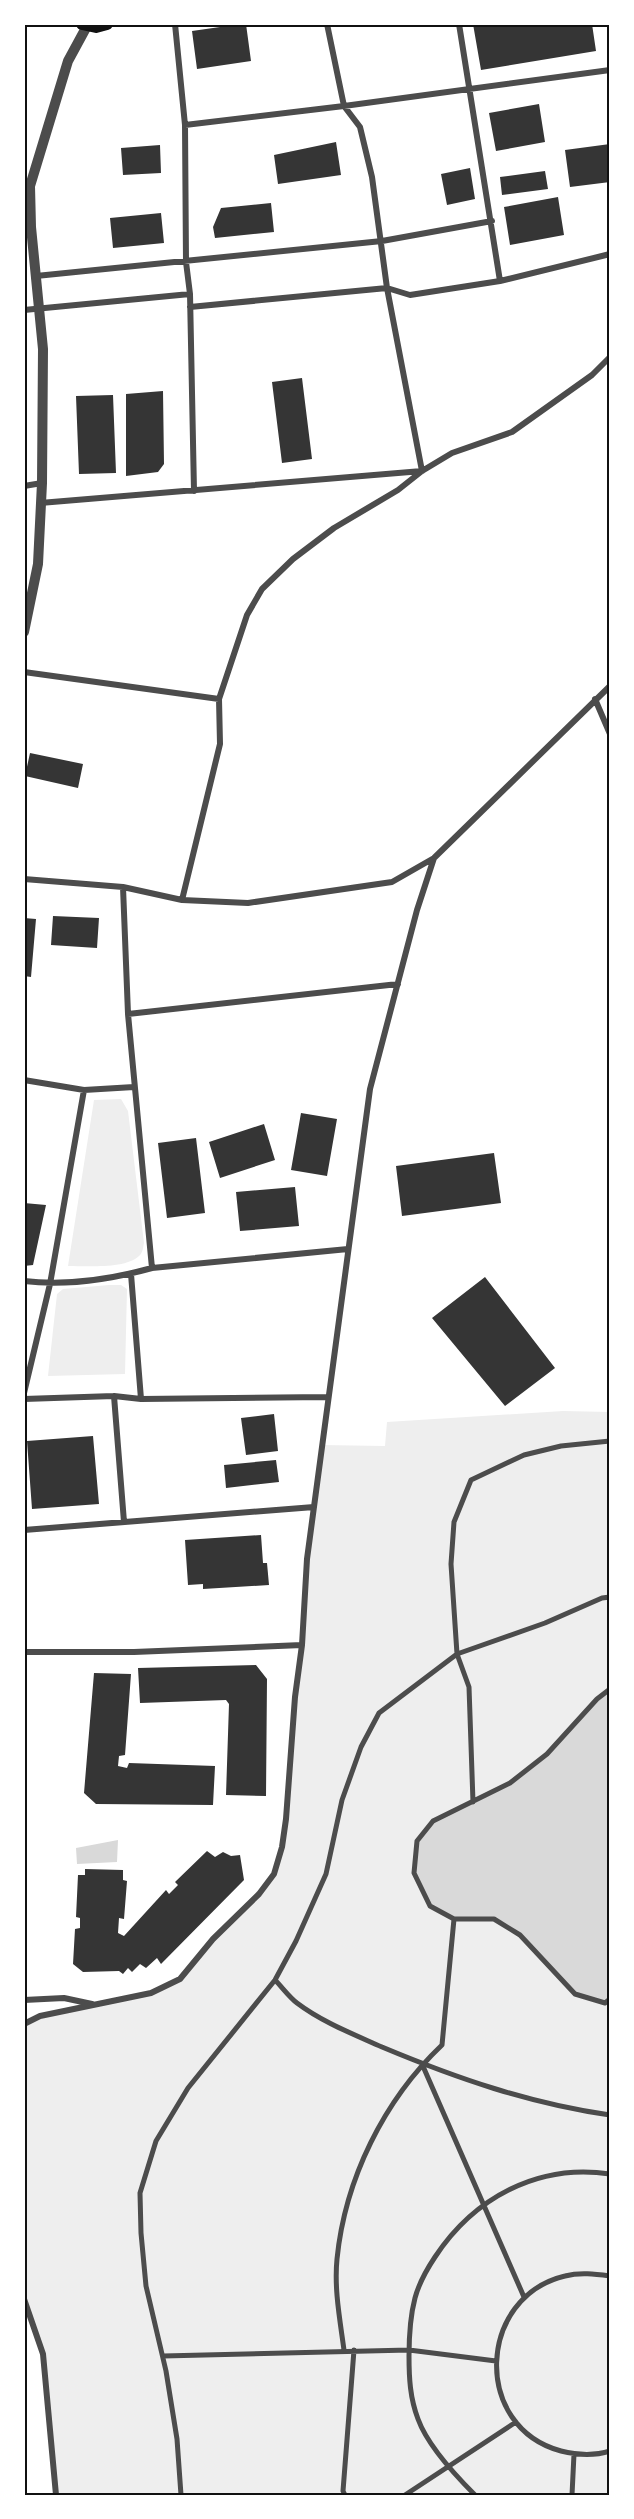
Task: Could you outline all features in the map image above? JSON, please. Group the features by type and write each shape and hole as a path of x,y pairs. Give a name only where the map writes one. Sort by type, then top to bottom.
{"main road":[{"path":"85,25 106,24"}],"street":[{"path":"175,24 185,125 186,262 190,294 195,491"},
{"path":"327,24 344,106 360,127 382,241 387,288 422,471"},
{"path":"459,24 500,281"},
{"path":"24,632 38,564 42,483 43,349 36,276 28,226 30,186 68,61 85,25"},
{"path":"185,125 610,70"},
{"path":"36,276 382,241 492,221"},
{"path":"190,307 387,288 410,295 500,281 610,254"},
{"path":"24,309 190,294"},
{"path":"182,900 220,744 219,699 247,615 262,590 293,559 334,528 398,490 422,471 452,453 512,432 592,375 610,357"},
{"path":"40,503 422,471"},
{"path":"24,486 42,483"},
{"path":"24,672 219,699"},
{"path":"24,879 123,887 182,900 248,903 392,882 434,858 610,686"},
{"path":"595,699 610,734"},
{"path":"24,2024 40,2016 151,1993 180,1979 213,1939 259,1894 274,1874 282,1847 286,1819 295,1697 302,1645 307,1559 370,1089 417,910 434,858"},
{"path":"123,887 128,1014 152,1268"},
{"path":"128,1014 398,984"},
{"path":"24,1080 84,1090 134,1087"},
{"path":"24,1393 50,1284 84,1090"},
{"path":"24,1281 50,1284 131,1274 152,1268 348,1249"},
{"path":"131,1274 141,1399"},
{"path":"24,1399 114,1396 141,1399 327,1397"},
{"path":"114,1396 124,1522"},
{"path":"473,1802 469,1686 457,1654 451,1564 454,1522 471,1480 524,1455 561,1446 610,1441"},
{"path":"24,1530 314,1507"},
{"path":"181,2495 177,2439 146,2286 140,2193 156,2141 188,2088 275,1980 296,1941 326,1874 342,1800 361,1747 379,1713 457,1654 544,1623 602,1598 610,1597"},
{"path":"24,1652 134,1652 302,1645"},
{"path":"610,1689 547,1754 510,1783 433,1821 417,1841 414,1873 430,1906 454,1919 494,1919 520,1935 575,1994 605,2002 610,1999"},
{"path":"344,2350 337,2296 337,2259 354,2181 394,2100 422,2064 442,2045 454,1919"},
{"path":"275,1980 296,2003 339,2028 422,2064 496,2090 610,2115"},
{"path":"24,2000 64,1998 95,2005"},
{"path":"422,2064 524,2297"},
{"path":"476,2495 448,2466 418,2421 409,2385 410,2324 415,2296 427,2270 449,2236 484,2204 535,2179 563,2174 597,2172 610,2174"},
{"path":"610,2276 588,2273 565,2276 543,2284 524,2297 503,2326 495,2361 497,2383 505,2404 516,2422 532,2437 552,2448 574,2454 601,2454 610,2451"},
{"path":"24,2299 43,2354 56,2495"},
{"path":"345,2495 354,2350"},
{"path":"162,2356 409,2350 495,2361"},
{"path":"405,2495 516,2422"},
{"path":"572,2495 574,2454"}],"shaded area":[{"path":"121,1099 128,1111 144,1243 142,1252 133,1260 116,1265 68,1266 94,1100"},
{"path":"121,1285 127,1289 125,1374 48,1376 57,1294 63,1289"},
{"path":"563,1411 610,1412 610,2495 56,2495 43,2354 24,2299 24,2024 40,2016 151,1993 180,1979 274,1874 282,1847 307,1559 321,1445 385,1446 387,1422"},
{"path":"610,1689 610,1999 605,2003 575,1994 520,1935 494,1919 454,1919 430,1906 414,1873 417,1841 433,1821 510,1783 547,1754"},
{"path":"118,1840 117,1862 77,1864 76,1848"}],"building":[{"path":"246,24 251,61 197,69 192,31"},
{"path":"473,24 592,24 596,51 481,70"},
{"path":"539,104 545,142 496,151 489,113"},
{"path":"336,142 341,175 278,184 274,155"},
{"path":"610,144 610,182 570,187 565,150"},
{"path":"160,145 161,173 123,175 121,148"},
{"path":"470,168 475,199 447,205 441,174"},
{"path":"545,171 548,189 502,195 500,177"},
{"path":"558,197 564,235 510,245 504,207"},
{"path":"271,203 274,232 215,238 213,227 221,208"},
{"path":"161,213 164,243 113,248 110,218"},
{"path":"302,378 312,459 282,463 272,382"},
{"path":"163,391 164,464 158,472 126,476 126,394"},
{"path":"113,395 116,473 79,474 76,396"},
{"path":"30,753 83,764 78,788 25,776"},
{"path":"53,916 99,918 97,948 51,945"},
{"path":"24,918 36,919 31,977 24,976"},
{"path":"301,1113 337,1119 327,1176 291,1170"},
{"path":"264,1124 275,1160 220,1178 209,1142"},
{"path":"196,1138 205,1213 167,1218 158,1143"},
{"path":"494,1153 501,1203 402,1216 396,1166"},
{"path":"295,1187 299,1226 240,1231 236,1192"},
{"path":"24,1203 46,1205 33,1265 24,1266"},
{"path":"485,1277 555,1368 505,1406 432,1318"},
{"path":"274,1414 278,1451 246,1455 241,1418"},
{"path":"93,1436 99,1504 32,1509 27,1441"},
{"path":"276,1460 279,1482 226,1488 224,1465"},
{"path":"261,1535 263,1563 267,1563 269,1585 203,1589 203,1584 188,1585 185,1540"},
{"path":"256,1665 267,1679 266,1796 226,1795 229,1704 226,1700 140,1703 138,1668"},
{"path":"94,1673 131,1674 125,1755 119,1756 118,1766 127,1768 129,1763 215,1766 213,1805 96,1804 84,1793"},
{"path":"207,1851 215,1857 223,1852 231,1856 240,1855 244,1880 161,1964 157,1958 146,1968 140,1964 132,1972 128,1968 123,1974 119,1971 83,1972 73,1964 75,1929 80,1928 80,1918 76,1917 78,1875 85,1875 85,1869 123,1870 123,1880 127,1881 124,1919 119,1918 118,1933 124,1936 166,1890 169,1894 178,1885 175,1882"}]}
